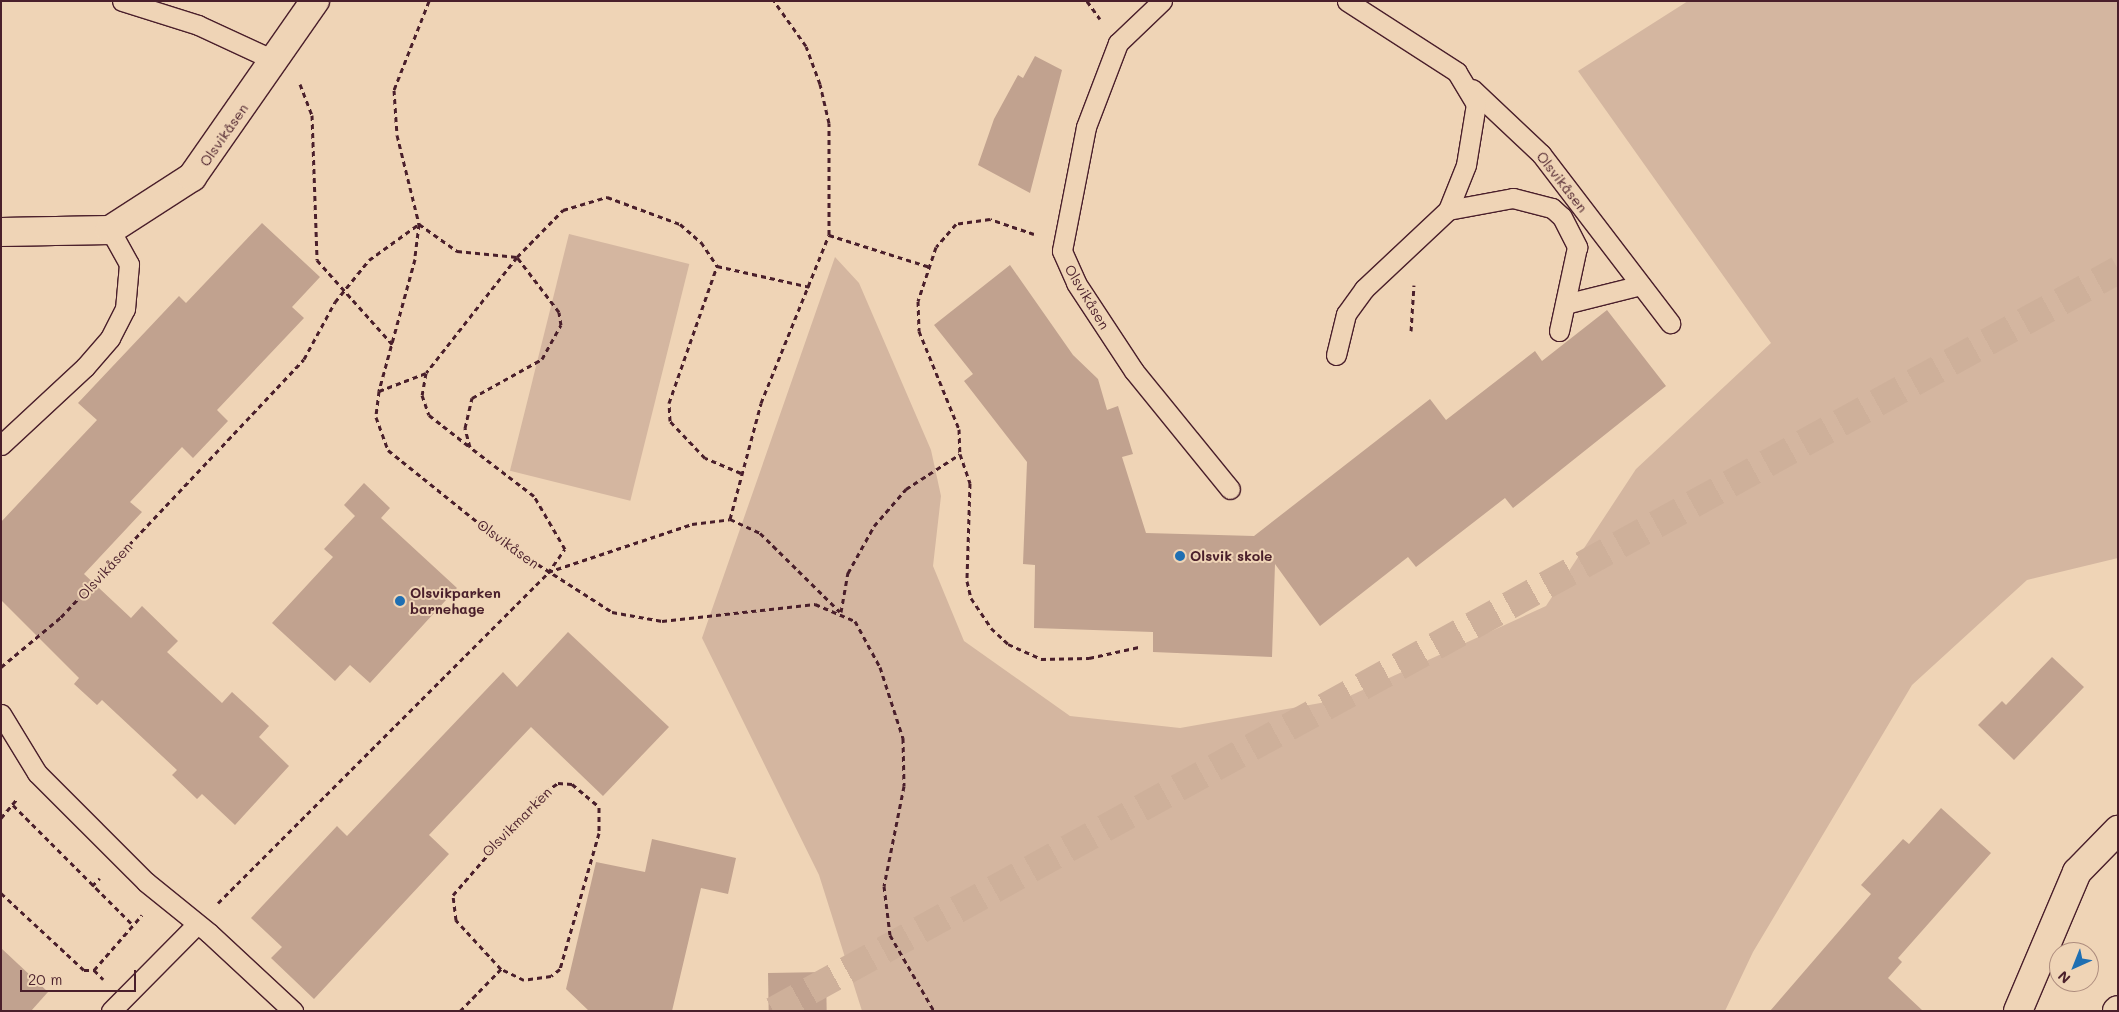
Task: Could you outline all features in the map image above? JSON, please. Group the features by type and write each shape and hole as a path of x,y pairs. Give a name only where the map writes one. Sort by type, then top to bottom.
{"street":[{"name":"Olsvikåsen","path":"110,230 205,165 315,1"},
{"path":"1,232 110,230"},
{"path":"2018,1011 2077,872 2118,830"}],"lane":[{"path":"122,1 198,25 276,61"},
{"path":"1061,243 1086,127 1118,43 1162,1"},
{"name":"Olsvikåsen","path":"1347,1 1457,72 1472,90 1541,154 1670,323"},
{"path":"1336,355 1346,314 1364,289 1448,210 1466,164 1476,104 1472,90"},
{"name":"Olsvikåsen","path":"1448,210 1513,198 1552,208 1577,247 1560,331"},
{"path":"1,445 85,367 110,338 125,309 129,264 110,230"},
{"name":"Olsvikåsen","path":"1061,243 1076,283 1134,372 1230,489"},
{"path":"1565,304 1641,285"},
{"path":"1,714 37,773 161,894 293,1011"},
{"path":"111,1011 196,925"}],"path":[{"name":"Olsvikåsen","path":"429,1 394,90 397,135 419,224 415,259 379,391 376,417 388,450 548,573 566,549 548,514 515,477 470,447"},
{"path":"730,519 741,473 762,403 810,287 829,235 829,124 820,84 806,46 774,1"},
{"path":"276,61 296,78 312,115 317,260 343,292 392,344"},
{"path":"470,447 429,415 422,395 426,373 516,257 563,210 607,197 680,224 700,242 717,266 810,287"},
{"path":"1061,243 974,218 956,224 936,246 918,301 919,331 958,429 960,454 970,484 967,581 971,598 991,628 1008,644 1041,659 1089,658 1139,647"},
{"path":"419,224 457,251 516,257 559,312 561,325 542,360 472,398 465,428 470,447"},
{"name":"Olsvikåsen","path":"1,666 61,617 304,359 343,292 369,260 419,224"},
{"path":"829,235 930,267"},
{"path":"717,266 669,403 670,421 706,458 741,473"},
{"path":"379,391 426,373"},
{"path":"841,612 848,573 874,526 906,489 960,454"},
{"path":"196,925 548,573 692,524 730,519 760,533 841,612 855,621 880,666 903,738 904,786 884,886 890,935 934,1011"},
{"path":"548,573 612,612 662,621 815,604 841,612"},
{"name":"Olsvikmarken","path":"572,784 587,793 602,816 568,952 560,969 537,980 524,980 501,969 456,920 453,895 467,874 548,787 572,784"},
{"path":"13,805 134,925"},
{"path":"1,893 84,970 94,970 161,894"},
{"path":"460,1011 501,969"}],"shaded area":[{"path":"1688,1 2118,1 2118,558 2027,580 1912,685 1753,952 1725,1011 862,1011 819,875 702,638 835,257 859,283 931,450 941,496 933,566 964,641 1070,716 1180,728 1343,699 1546,606 1636,469 1771,343 1578,71"},
{"path":"569,234 689,264 630,501 510,471"}],"building":[{"path":"1035,56 1062,70 1030,193 978,165 994,119 1018,75 1023,78"},
{"path":"262,223 320,277 292,307 304,318 217,410 228,421 193,458 182,447 130,502 142,512 84,574 131,618 142,606 178,641 167,652 222,703 232,692 269,726 259,737 289,766 235,825 202,794 197,799 172,775 177,770 102,700 97,705 74,684 79,678 1,600 1,522 97,420 78,403 179,296 186,303"},
{"path":"1010,265 1073,355 1098,379 1107,410 1118,406 1133,454 1122,457 1146,533 1254,536 1430,399 1446,420 1535,351 1542,361 1607,310 1666,386 1513,508 1505,498 1416,567 1408,557 1320,626 1275,564 1272,657 1153,652 1153,632 1034,628 1035,565 1023,564 1027,462 964,381 973,374 934,325"},
{"path":"364,483 390,508 381,518 457,588 370,683 350,665 335,681 272,623 333,557 324,549 355,516 344,505"},
{"path":"568,632 669,727 603,796 531,727 429,835 449,854 314,999 271,958 282,947 251,918 337,826 347,836 503,672 517,687"},
{"path":"2052,657 2084,687 2014,760 1978,725 2002,701 2006,705"},
{"path":"1941,808 1991,853 1898,958 1902,962 1888,978 1923,1011 1770,1011 1871,894 1861,885 1903,839 1909,844"},
{"path":"652,839 736,858 728,894 701,888 672,1011 589,1011 566,989 596,862 645,872"},
{"path":"1,948 48,992 31,1011 1,1011"},
{"path":"826,972 827,1011 769,1011 768,973"}],"tunnel":[{"path":"773,1011 2118,270"}],"place":[{"name":"Olsvik skole","path":"1180,556"},
{"name":"Olsvikparken barnehage","path":"400,601"}]}
